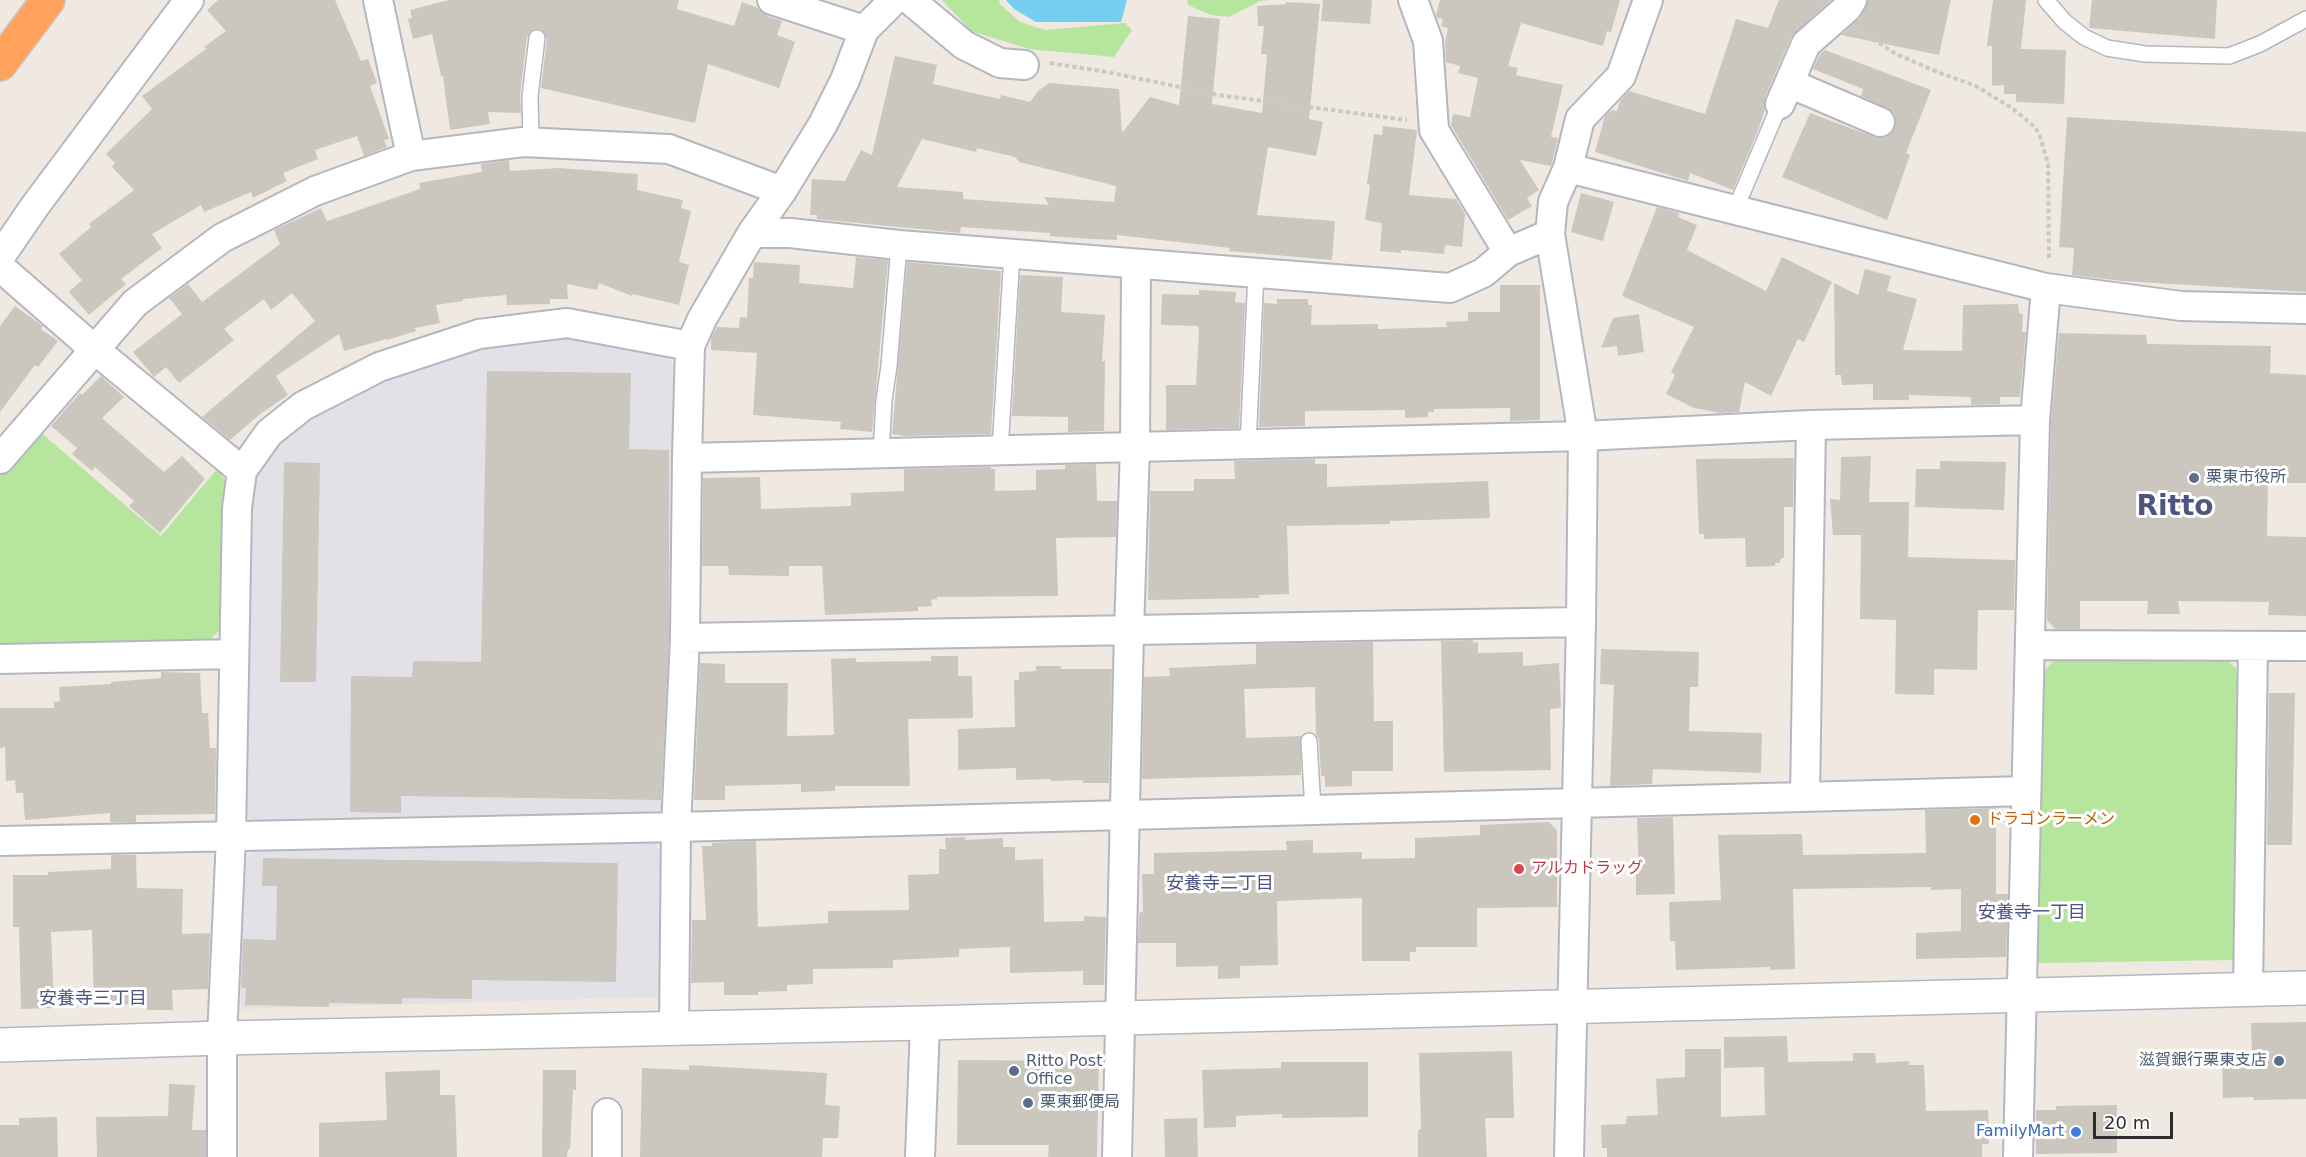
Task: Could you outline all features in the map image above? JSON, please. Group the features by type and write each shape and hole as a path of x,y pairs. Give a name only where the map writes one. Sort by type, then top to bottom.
{"highway":[{"path":"0,64 45,4"},
{"path":"0,73 45,4"}],"street":[{"path":"0,257 35,206 189,0"},
{"path":"378,0 411,156"},
{"path":"772,0 864,30"},
{"path":"674,1029 676,828 685,638 690,346 702,319 752,233 782,191 824,124 845,80 864,30 894,0"},
{"path":"910,0 964,45 1000,63 1024,65"},
{"path":"1413,0 1428,40 1434,130 1508,252"},
{"path":"1569,1157 1581,622 1582,436 1550,234 1554,202 1568,168 1581,120 1621,76 1648,0"},
{"path":"1849,4 1806,44 1785,94 1880,122"},
{"path":"0,459 135,303 222,238 315,191 411,156 531,142 669,149 782,191"},
{"path":"1568,168 2046,288 2181,306 2306,309"},
{"path":"752,233 790,233 899,245 1450,288 1483,273 1508,252 1550,234"},
{"path":"1118,1157 1124,815 1135,448 1136,264"},
{"path":"0,267 94,349 242,471"},
{"path":"2018,1157 2035,420 2046,288"},
{"path":"222,1157 222,1038 231,837 237,508 242,471 269,433 303,406 379,367 479,334 567,323 690,346"},
{"path":"687,458 1248,446 1582,436 1811,425 2035,420"},
{"path":"1805,796 1811,425"},
{"path":"685,638 1581,622"},
{"path":"2031,645 2306,646"},
{"path":"2248,990 2253,646"},
{"path":"0,659 233,654"},
{"path":"0,841 676,828 2026,791"},
{"path":"0,1045 2306,988"},
{"path":"920,1157 925,1023"},
{"path":"606,1157 607,1113"}],"lane":[{"path":"2046,0 2065,22 2084,37 2107,48 2145,54 2229,56 2260,44 2306,19"},
{"path":"531,142 530,96 537,38"},
{"path":"1735,210 1785,94"},
{"path":"881,453 899,245"},
{"path":"1000,450 1012,254"},
{"path":"1248,446 1256,273"},
{"path":"1310,741 1312,810"}],"path":[{"path":"1849,4 1862,34 1896,54 1974,85 2012,108 2034,127 2040,136 2048,164 2050,253 2046,288"},
{"path":"1024,65 1034,61 1107,72 1218,95 1433,123"}],"shaded area":[{"path":"552,337 582,338 664,352 676,368 670,800 654,815 256,824 242,811 252,488 262,462 296,425 424,357"},
{"path":"650,840 662,852 658,997 241,1009 242,862 257,848"}],"green space":[{"path":"942,0 999,0 1000,4 1020,22 1045,30 1125,23 1132,30 1114,57 1029,49 971,31"},
{"path":"1187,0 1270,0 1260,1 1229,17 1211,15 1188,5"},
{"path":"38,430 161,536 218,468 228,487 222,627 208,642 0,647 0,475"},
{"path":"2055,659 2226,659 2240,672 2235,960 2037,963 2040,675"}],"water":[{"path":"1006,0 1127,0 1121,22 1036,22 1014,9"}],"building":[{"path":"218,0 335,0 361,61 368,59 377,83 370,86 389,139 384,140 387,147 364,156 357,136 315,150 318,159 283,173 287,181 253,198 251,192 204,212 201,205 152,234 162,248 121,279 126,284 89,315 69,292 82,280 59,254 91,227 89,224 134,190 112,167 115,163 106,154 152,109 142,96 206,49 204,47 226,31 207,10"},
{"path":"449,0 679,0 677,9 734,26 742,2 758,8 767,16 782,21 777,35 795,42 779,88 708,64 695,123 541,88 547,39 542,30 534,29 527,37 520,95 521,113 488,112 490,124 450,130 443,76 441,76 432,34 413,39 408,19 412,18 410,10"},
{"path":"1323,0 1372,0 1370,24 1321,21"},
{"path":"1440,0 1620,0 1611,32 1607,31 1603,46 1521,23 1508,66 1518,68 1516,75 1563,85 1551,137 1558,138 1551,166 1520,160 1539,190 1527,198 1532,206 1508,220 1451,125 1453,114 1470,117 1478,78 1458,73 1460,66 1446,62 1445,42 1448,28 1441,26 1443,19 1437,18 1436,15"},
{"path":"1779,0 1831,0 1791,37 1765,97 1765,109 1759,128 1733,190 1690,173 1688,181 1595,152 1605,116 1612,110 1617,111 1620,101 1629,91 1705,114 1736,19 1768,28"},
{"path":"1868,0 1951,0 1939,55 1841,35 1861,17"},
{"path":"1993,0 2026,0 2021,49 2066,50 2064,104 2016,102 2016,94 2004,94 2004,85 1992,86 1992,46 1987,46"},
{"path":"2092,0 2217,0 2215,39 2089,28"},
{"path":"1286,2 1320,4 1309,119 1323,122 1316,156 1268,147 1257,215 1335,221 1332,260 1229,251 1230,248 1117,235 1117,240 1092,239 1050,236 1050,233 961,227 960,233 817,219 817,215 810,215 812,179 845,181 861,150 872,155 895,56 937,65 933,84 1000,99 1001,95 1030,102 1038,91 1049,83 1119,89 1122,133 1150,97 1179,105 1188,16 1220,19 1212,104 1262,113 1267,54 1261,54 1264,26 1258,26 1257,6 1286,4","holes":["922,139 976,152 977,148 1015,157 1019,162 1116,186 1114,202 1044,197 1049,205 963,199 963,192 897,187"]},
{"path":"1825,50 1931,90 1906,153 1910,155 1887,220 1782,177 1810,113 1874,137 1883,138 1895,128 1896,119 1893,112 1861,96 1863,89 1813,69 1820,54"},
{"path":"2067,117 2306,132 2306,292 2122,281 2072,275 2074,248 2059,247"},
{"path":"1383,126 1417,130 1409,195 1456,199 1465,214 1462,247 1445,245 1444,254 1401,250 1401,253 1380,251 1382,223 1365,220 1374,134 1382,135"},
{"path":"509,160 510,171 558,168 638,174 637,190 683,200 681,208 691,211 679,262 689,265 679,305 633,294 632,296 599,283 597,290 567,284 568,299 550,299 550,304 507,305 506,295 463,299 463,301 436,305 440,323 415,328 416,331 344,351 339,334 276,376 288,395 259,415 230,440 202,417 315,321 292,293 271,310 264,299 224,329 234,340 179,383 166,367 154,377 133,352 182,314 169,298 188,284 202,302 280,244 274,230 321,208 327,221 420,189 419,183 482,172 481,164"},
{"path":"1581,193 1614,202 1603,241 1571,232"},
{"path":"1657,207 1679,213 1678,217 1697,225 1687,250 1766,291 1782,257 1832,282 1804,342 1798,339 1771,396 1745,382 1739,412 1720,413 1694,408 1666,394 1675,375 1671,372 1694,327 1622,296"},
{"path":"856,257 888,260 872,432 840,429 841,422 753,415 757,353 711,350 711,338 717,327 739,328 740,317 747,318 749,278 753,278 754,262 800,265 799,283 853,288"},
{"path":"907,262 1001,271 991,434 904,436 892,434"},
{"path":"1865,269 1891,276 1887,291 1917,299 1903,350 1962,351 1963,305 2018,304 2019,313 2023,314 2022,332 2026,332 2020,397 2000,397 2000,404 1971,405 1971,397 1909,395 1909,400 1873,400 1873,384 1842,385 1841,375 1835,375 1834,283 1858,295"},
{"path":"1020,275 1063,277 1061,312 1105,315 1102,361 1105,361 1104,431 1068,432 1068,417 1012,416"},
{"path":"1500,285 1540,285 1540,420 1510,421 1510,408 1434,409 1434,412 1428,412 1428,417 1405,418 1405,410 1305,411 1305,426 1259,427 1264,303 1277,304 1277,299 1308,299 1308,305 1312,305 1311,325 1378,324 1378,329 1447,327 1446,322 1468,321 1468,312 1500,312"},
{"path":"1199,290 1236,292 1235,302 1245,303 1239,428 1166,430 1166,385 1196,385 1199,330 1198,326 1161,325 1162,294 1199,295"},
{"path":"15,306 43,326 41,329 58,341 38,367 35,365 0,412 0,326"},
{"path":"1639,314 1644,352 1618,356 1617,346 1601,348 1613,318"},
{"name":"栗東市役所","path":"2059,333 2146,335 2147,344 2271,346 2270,373 2306,375 2306,483 2268,483 2267,536 2306,537 2306,616 2268,615 2269,602 2178,601 2180,614 2147,614 2148,601 2080,601 2080,629 2055,629 2047,620 2051,421"},
{"path":"487,371 631,373 629,449 669,450 669,638 661,800 401,796 401,813 350,812 351,676 412,677 413,661 481,662"},
{"path":"101,376 124,397 102,418 164,472 182,456 205,479 160,533 129,506 134,501 95,467 92,471 72,454 77,448 51,426 80,393 82,395"},
{"path":"1871,456 1869,502 1909,502 1908,557 2015,560 2014,610 1978,610 1977,670 1934,669 1934,695 1895,694 1896,620 1860,619 1861,535 1833,535 1830,499 1840,500 1841,457"},
{"path":"1794,458 1793,507 1784,507 1784,558 1781,558 1780,563 1775,563 1775,566 1746,567 1745,538 1704,539 1704,534 1699,534 1696,459"},
{"path":"1315,459 1315,464 1327,464 1327,487 1488,481 1490,518 1390,521 1390,524 1287,526 1289,594 1259,595 1259,598 1148,600 1150,491 1194,491 1194,479 1235,479 1234,461"},
{"path":"1940,461 2006,462 2004,510 1915,507 1916,469 1940,469"},
{"path":"284,462 320,463 316,682 280,682"},
{"path":"1096,464 1097,501 1117,501 1116,537 1056,538 1058,596 937,597 931,600 932,606 918,607 918,611 825,615 822,566 789,566 789,576 729,575 728,566 702,566 703,478 760,477 761,509 851,506 851,493 904,491 904,469 991,467 995,469 995,491 1036,490 1036,470 1065,469 1065,465"},
{"path":"1473,640 1473,643 1478,642 1478,653 1523,652 1523,666 1559,663 1561,708 1550,709 1551,770 1444,772 1441,641"},
{"path":"1373,642 1374,721 1393,721 1393,771 1352,771 1352,786 1325,787 1325,776 1321,776 1319,740 1316,734 1315,687 1244,689 1246,738 1301,736 1301,775 1142,779 1144,677 1170,676 1169,668 1256,664 1256,644"},
{"path":"1601,649 1699,652 1698,687 1690,687 1689,731 1762,733 1761,773 1653,769 1652,784 1610,786 1614,685 1600,684"},
{"path":"931,656 958,656 958,676 972,676 973,718 908,719 910,786 835,786 835,791 801,792 801,784 725,786 725,800 694,800 700,663 725,664 725,683 788,683 787,736 834,735 831,659 856,658 856,662 931,661"},
{"path":"1036,666 1061,666 1061,669 1112,669 1109,783 1083,783 1083,780 1016,780 1016,768 958,770 958,729 1015,727 1014,680 1019,680 1019,672 1036,671"},
{"path":"161,672 200,673 202,713 208,713 210,748 216,748 215,814 136,815 136,822 110,822 110,813 25,820 23,793 16,793 15,780 6,781 5,747 0,748 0,708 54,708 54,702 60,701 59,687 161,678"},
{"path":"2269,693 2295,693 2292,845 2267,845"},
{"path":"1996,808 1996,894 2008,894 2006,957 1916,959 1916,933 1961,931 1961,889 1931,890 1931,887 1793,889 1795,969 1770,970 1770,967 1676,970 1675,941 1670,941 1669,902 1721,900 1718,835 1802,834 1803,855 1926,853 1925,810"},
{"path":"1673,817 1675,894 1636,895 1636,874 1639,874 1637,818"},
{"path":"1549,822 1557,830 1557,907 1477,908 1477,947 1416,947 1416,952 1410,952 1410,961 1362,961 1362,898 1277,901 1278,965 1240,966 1240,978 1218,979 1218,966 1176,967 1176,943 1138,943 1139,917 1140,912 1143,912 1142,874 1154,874 1154,853 1287,850 1286,841 1313,840 1313,853 1362,852 1362,859 1415,858 1415,838 1480,835 1480,825"},
{"path":"965,837 965,840 1003,838 1003,847 1015,847 1015,860 1043,859 1044,922 1084,921 1084,916 1106,917 1104,985 1083,985 1083,971 1010,973 1010,947 959,949 959,957 893,960 893,968 813,969 813,984 787,985 787,991 758,992 758,995 724,995 724,982 691,983 692,920 706,920 702,846 712,846 712,843 756,841 758,927 828,923 828,911 909,910 908,875 939,874 939,849 946,849 945,838"},
{"path":"111,855 136,855 137,888 183,889 182,934 210,933 208,989 172,990 173,1010 147,1010 147,1004 94,1005 92,930 51,932 54,1008 21,1009 19,927 13,927 13,875 48,875 48,872 111,869"},
{"path":"263,858 618,863 616,982 472,980 472,999 402,998 402,1004 329,1003 329,1007 245,1005 246,988 241,988 243,939 276,940 277,886 262,886"},
{"name":"滋賀銀行栗東支店","path":"2306,1022 2306,1099 2223,1098 2222,1058 2252,1057 2251,1023"},
{"path":"1787,1036 1788,1062 1853,1061 1853,1053 1875,1053 1876,1063 1909,1061 1909,1065 1924,1065 1926,1111 1988,1110 1989,1144 1982,1144 1982,1157 1607,1157 1607,1148 1602,1148 1601,1125 1626,1124 1627,1116 1658,1115 1656,1079 1685,1077 1685,1049 1721,1049 1721,1117 1765,1115 1764,1067 1724,1068 1724,1037"},
{"path":"1512,1051 1514,1118 1485,1118 1487,1157 1418,1157 1418,1130 1421,1129 1419,1053"},
{"name":"栗東郵便局","path":"958,1060 1099,1061 1097,1157 1048,1157 1049,1145 957,1145"},
{"path":"1281,1062 1368,1062 1368,1117 1282,1118 1282,1114 1236,1116 1236,1127 1204,1128 1202,1070 1281,1068"},
{"path":"689,1065 827,1073 825,1105 840,1106 838,1138 823,1138 822,1157 640,1157 642,1068 689,1070"},
{"path":"440,1070 440,1095 455,1095 457,1157 319,1157 319,1123 387,1120 385,1072"},
{"path":"543,1070 576,1070 570,1149 568,1149 567,1157 542,1157"},
{"path":"169,1084 195,1085 192,1130 206,1130 206,1157 97,1157 96,1117 168,1116"},
{"name":"FamilyMart","path":"2117,1105 2117,1153 2036,1154 2036,1110 2056,1110 2056,1106"},
{"path":"57,1117 58,1157 0,1157 0,1125 19,1125 19,1118"},
{"path":"1197,1118 1198,1157 1165,1157 1164,1119"}],"place":[{"name":"栗東市役所","path":"2194,478"},
{"name":"ドラゴンラーメン","path":"1975,820"},
{"name":"アルカドラッグ","path":"1519,869"},
{"name":"滋賀銀行栗東支店","path":"2279,1061"},
{"name":"Ritto Post Office","path":"1014,1071"},
{"name":"栗東郵便局","path":"1028,1103"},
{"name":"FamilyMart","path":"2076,1132"}],"district":[{"name":"Ritto","path":"2175,508"},
{"name":"安養寺二丁目","path":"1220,884"},
{"name":"安養寺一丁目","path":"2032,913"},
{"name":"安養寺三丁目","path":"93,999"}]}
